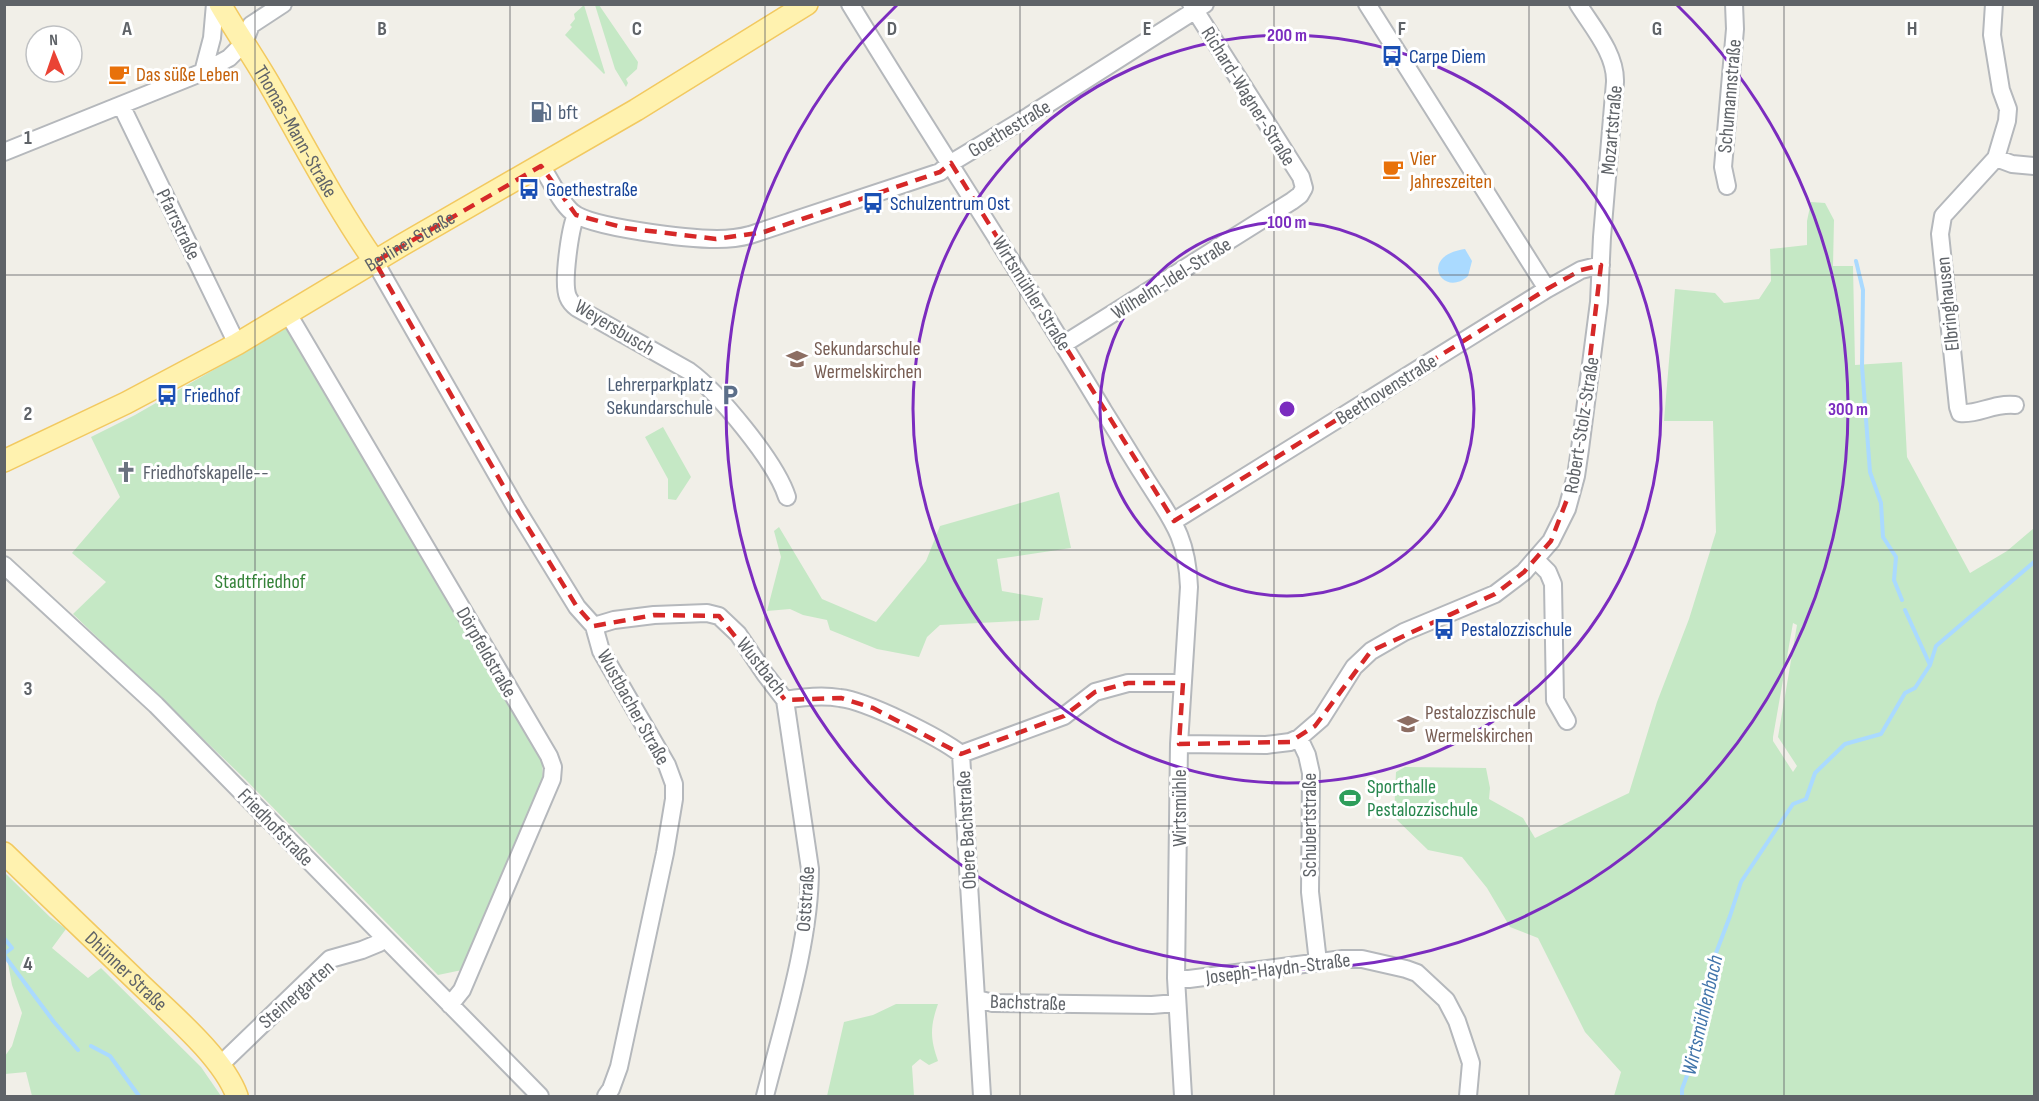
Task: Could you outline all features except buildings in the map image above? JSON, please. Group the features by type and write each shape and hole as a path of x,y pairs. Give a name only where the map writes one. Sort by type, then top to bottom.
{"main road":[{"path":"220,4 244,43"},
{"name":"Berliner Straße","path":"4,461 126,403 237,344 287,312 636,110 807,4"},
{"name":"Thomas-Mann-Straße","path":"244,43 358,238 375,262"},
{"name":"Dhünner Straße","path":"4,853 175,1018 219,1065 233,1085 237,1096"}],"street":[{"path":"203,72 212,38 215,4"},
{"path":"244,43 251,25 283,4"},
{"name":"Wirtsmühler Straße","path":"849,4 1064,344 1134,462 1174,521"},
{"path":"1367,4 1547,290"},
{"name":"Mozartstraße","path":"1578,4 1607,51 1615,72 1601,265"},
{"name":"Schumannstraße","path":"1727,186 1723,167 1735,29 1734,4"},
{"name":"Elbringhausen","path":"1994,4 1992,35 2001,90 2008,109 2007,120 1996,158 1943,216 1940,234 1957,404 1960,413 1966,414 2001,404 2015,405"},
{"name":"Goethestraße","path":"576,214 600,222 635,229 701,238 733,239 764,232 940,172 1197,7"},
{"name":"Richard-Wagner-Straße","path":"1197,7 1301,177 1304,188"},
{"name":"Thomas-Mann-Straße","path":"4,152 203,72 229,58 244,43"},
{"name":"Pfarrstraße","path":"121,105 237,344"},
{"path":"1996,158 2012,164 2034,166"},
{"path":"541,166 563,201 576,214"},
{"name":"Wilhelm-Idel-Straße","path":"1064,344 1292,201 1300,195 1304,188"},
{"name":"Weyersbusch","path":"576,214 571,228 567,281 569,300 577,308 689,371 703,382 720,399 761,452 780,479 787,496"},
{"name":"Wustbacher Straße","path":"375,262 516,508 577,608 594,626 601,651 667,765 674,784 674,799 665,853 626,1038 615,1078 606,1096"},
{"name":"Beethovenstraße","path":"1174,521 1547,290 1581,270 1601,265"},
{"name":"Robert-Stolz-Straße","path":"1299,738 1321,719 1354,667 1371,651 1404,632 1495,594 1524,572 1551,541 1567,509 1576,476 1599,302 1601,265"},
{"name":"Dörpfeldstraße","path":"287,312 549,756 553,767 552,779 462,990 450,1005"},
{"name":"Wirtsmühle","path":"1174,521 1183,545 1189,578 1179,744 1176,978 1183,1096"},
{"path":"1536,560 1548,572 1553,584 1555,700 1567,721"},
{"name":"Friedhofstraße","path":"4,565 156,705 540,1096"},
{"name":"Wustbach","path":"594,626 614,620 691,612 719,616 738,634 785,700 807,697 841,698 873,708 952,747 961,754"},
{"name":"Obere Bachstraße","path":"977,999 961,754 1032,730 1064,716 1095,692 1128,683 1183,683"},
{"name":"Oststraße","path":"765,1096 804,934 810,890 810,869 785,700"},
{"path":"1179,744 1266,746 1299,738"},
{"name":"Schubertstraße","path":"1299,738 1307,755 1311,773 1310,892 1318,962"},
{"name":"Steinergarten","path":"219,1065 330,959 362,950 379,943 384,938"},
{"name":"Joseph-Haydn-Straße","path":"1176,978 1189,979 1343,959 1382,962 1417,973 1437,990 1452,1009 1471,1063 1468,1096"},
{"name":"Bachstraße","path":"982,1096 977,999 993,1003 1152,1005 1176,1003"}],"highlighted area":[{"path":"951,163 1174,521 1547,289 1581,270 1601,265 1576,476 1551,541 1524,572 1495,594 1371,651 1315,726 1290,742 1179,744 1183,683 1128,683 1095,692 1064,716 961,754 873,708 841,698 785,700 719,616 654,615 594,626 577,607 516,508 375,262 541,166 576,215 625,228 716,239 764,232 940,172"}],"green space":[{"path":"584,5 604,74 565,35 572,27 570,25 575,19 574,14"},
{"path":"595,5 599,5 638,62 637,69 626,79 628,83 626,87 615,69"},
{"path":"1811,202 1825,203 1834,220 1833,266 1853,266 1855,365 1902,362 1907,457 1970,573 2007,551 2034,528 2034,1096 1614,1096 1621,1072 1585,1032 1538,938 1510,927 1487,888 1462,857 1428,850 1394,817 1396,772 1405,767 1486,768 1490,788 1489,799 1523,818 1535,838 1629,793 1657,702 1689,619 1716,532 1713,421 1664,421 1675,289 1715,293 1724,303 1759,299 1771,281 1770,249 1807,245 1807,221","holes":["1793,623 1797,625 1778,737 1797,766 1793,772 1773,741 1773,737"]},
{"name":"Stadtfriedhof","path":"288,327 542,756 543,785 462,970 438,975 245,779 73,614 106,582 72,553 120,497 91,437 135,415"},
{"path":"663,427 691,477 676,500 668,499 668,479 645,437"},
{"path":"1059,492 1071,548 997,559 1002,591 1043,598 1039,620 940,625 927,637 919,657 877,649 830,630 827,620 803,615 790,609 767,611 781,557 774,531 779,527 822,599 876,622 926,561 940,526"},
{"path":"5,873 50,917 66,929 52,948 88,978 101,968 201,1067 221,1096 32,1096 26,1072 5,1074 5,1056 12,1046 22,1013 12,985 5,954"},
{"path":"896,1004 938,1004 932,1032 933,1046 938,1061 929,1065 920,1059 912,1066 914,1096 827,1096 844,1022 873,1015"}],"water":[{"path":"1465,249 1472,261 1468,276 1459,282 1443,279 1438,267 1442,259 1450,253"}],"waterway":[{"path":"1856,261 1863,290 1862,366 1870,472 1881,503 1883,537 1896,557 1894,580 1902,600"},
{"name":"Wirtsmühlenbach","path":"1682,1096 1682,1089 1695,1054 1697,1027 1710,969 1741,882 1793,804 1806,799 1815,773 1845,744 1881,734 1905,693 1915,688 1930,665 1936,646 2034,562"},
{"path":"1905,610 1930,665"},
{"path":"4,938 12,948 4,954"},
{"path":"4,955 78,1050"},
{"path":"91,1046 110,1056 139,1096"}],"place":[{"name":"Carpe Diem","path":"1392,56"},
{"name":"Das süße Leben","path":"119,74"},
{"name":"bft","path":"541,112"},
{"name":"Vier Jahreszeiten","path":"1393,169"},
{"name":"Goethestraße","path":"529,189"},
{"name":"Schulzentrum Ost","path":"873,203"},
{"name":"Sekundarschule Wermelskirchen","path":"797,359"},
{"name":"Friedhof","path":"167,395"},
{"name":"Lehrerparkplatz Sekundarschule","path":"730,395"},
{"name":"Friedhofskapelle--","path":"126,472"},
{"name":"Pestalozzischule","path":"1444,629"},
{"name":"Pestalozzischule Wermelskirchen","path":"1408,724"},
{"name":"Sporthalle Pestalozzischule","path":"1350,798"}]}
